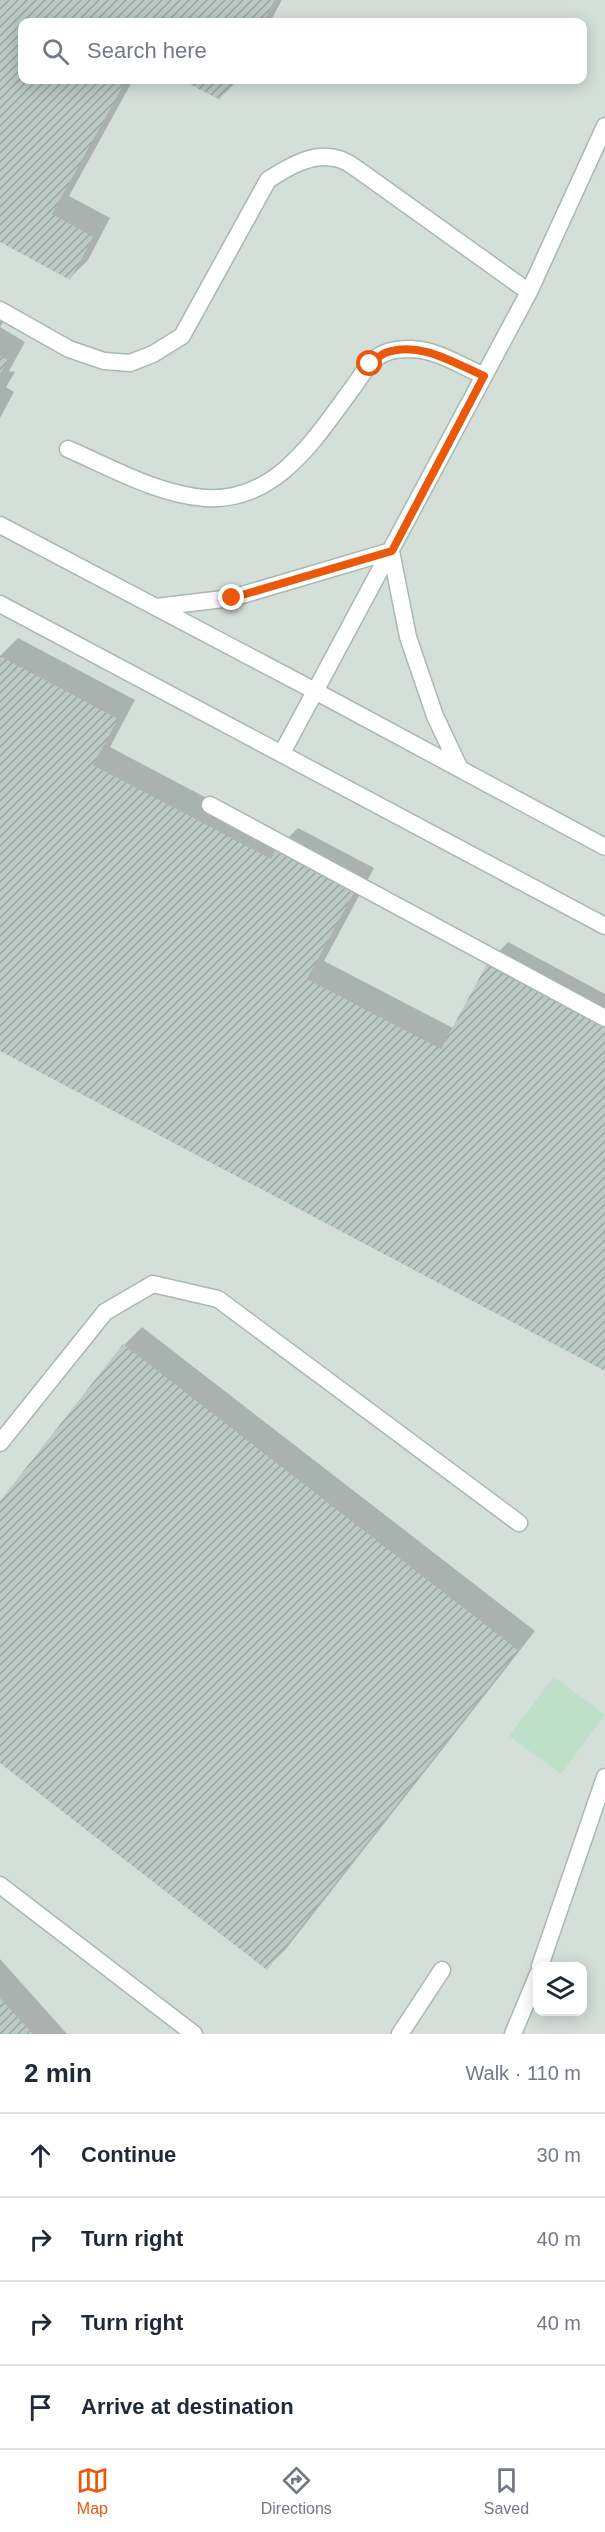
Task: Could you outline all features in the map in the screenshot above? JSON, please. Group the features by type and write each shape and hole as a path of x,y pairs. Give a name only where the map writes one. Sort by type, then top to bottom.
{"lane":[{"path":"282,753 529,292 605,126"},
{"path":"0,310 69,349 104,361 130,363 153,354 182,336 268,180 291,164 322,157 340,159 360,171 529,292"},
{"path":"68,449 166,491 207,498 252,493 286,471 318,434 370,364 384,353 412,349 429,353 484,376"},
{"path":"0,525 605,847"},
{"path":"156,607 232,598 392,551"},
{"path":"392,551 408,638 435,716 460,769"},
{"path":"0,604 605,926"},
{"path":"210,805 605,1018"},
{"path":"0,1443 105,1312 153,1284 218,1299 519,1523"},
{"path":"541,1962 605,1777"},
{"path":"0,1885 194,2034"},
{"path":"400,2034 442,1970"},
{"path":"513,2034 533,1984"}],"shaded area":[{"path":"0,0 605,0 605,2034 0,2034"}],"green space":[{"path":"554,1677 605,1715 561,1774 509,1736"}],"building":[{"path":"0,0 275,0 265,18 18,18 18,84 124,84 52,214 93,237 70,280 0,242"},
{"path":"190,84 229,84 220,100"},
{"path":"0,356 8,360 0,374"},
{"path":"0,656 118,719 93,765 271,859 278,845 357,887 307,979 441,1049 489,960 605,1021 605,1371 0,1051"},
{"path":"123,1344 518,1650 267,1970 0,1763 0,1501"},
{"path":"0,1998 33,2034 0,2034"}],"route":[{"path":"232,598 392,551 484,376 437,355 412,349 384,353 370,364"}]}
